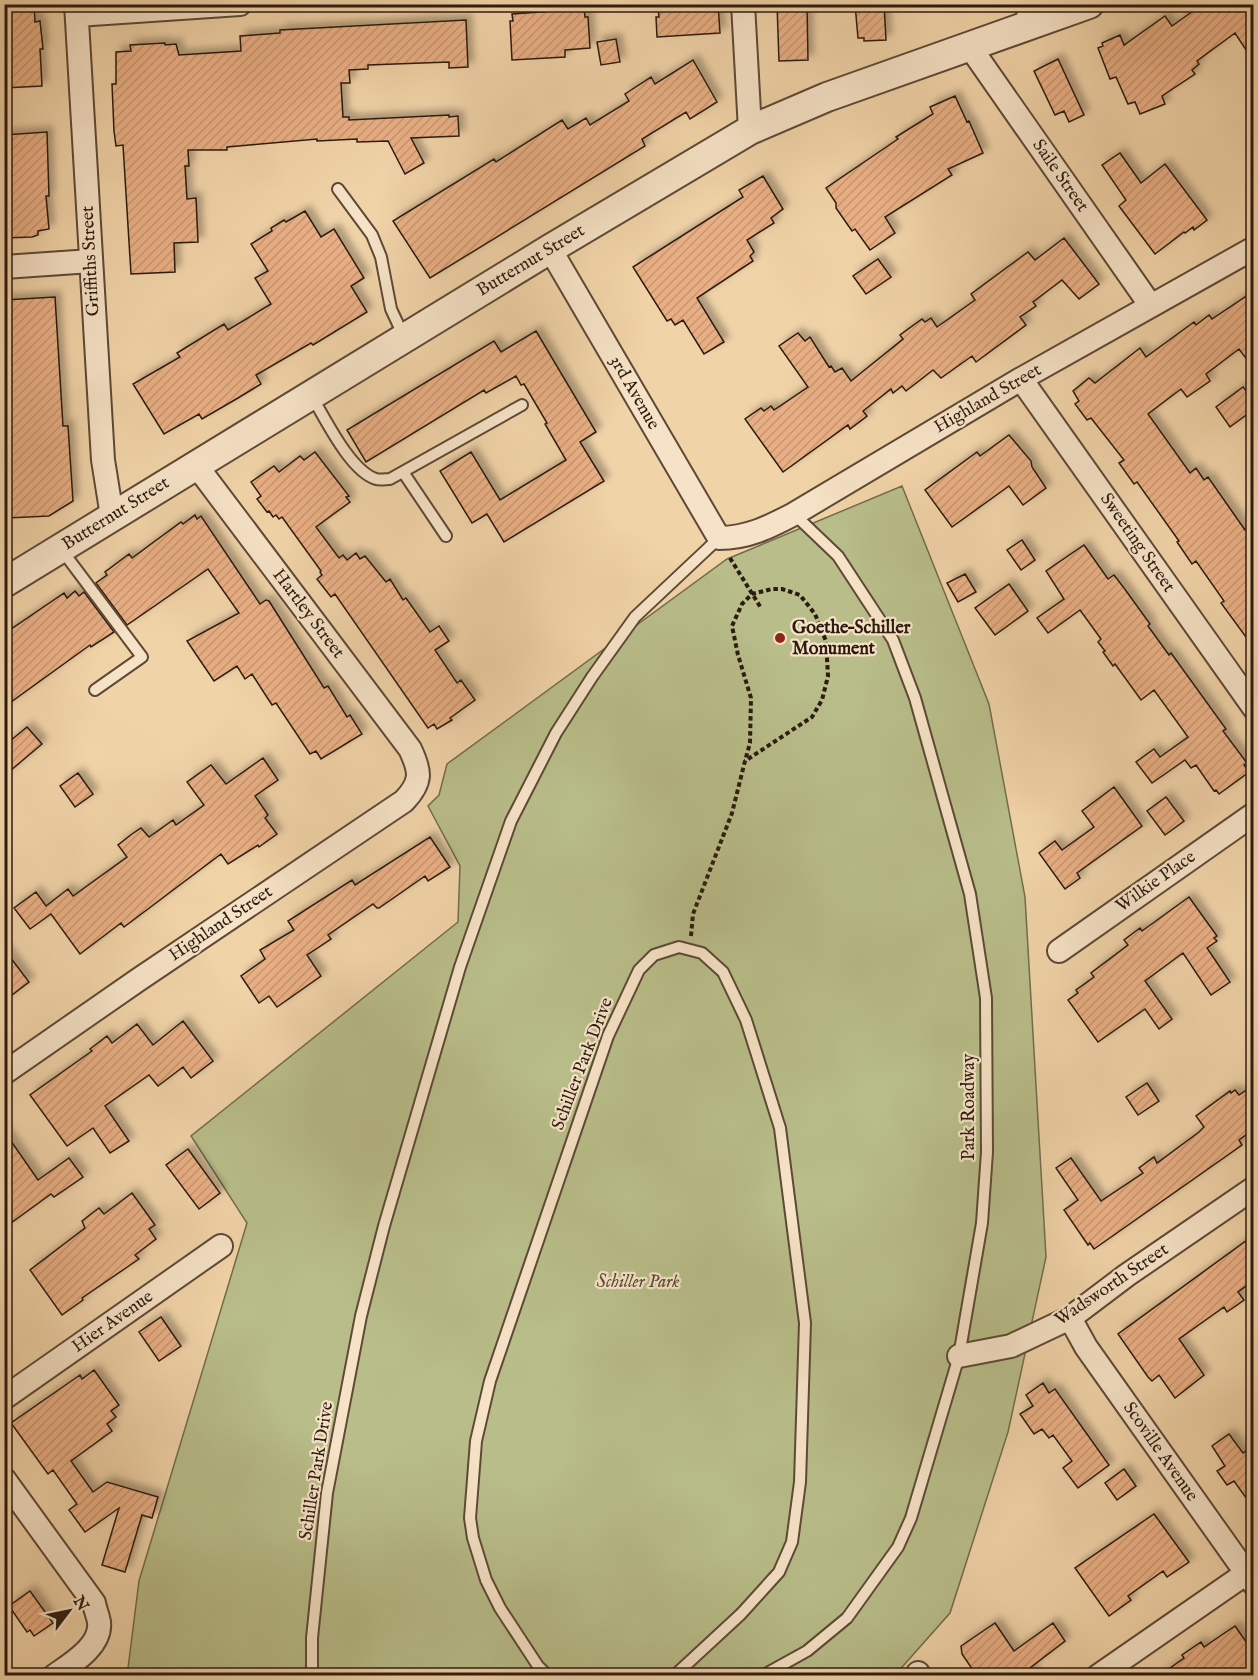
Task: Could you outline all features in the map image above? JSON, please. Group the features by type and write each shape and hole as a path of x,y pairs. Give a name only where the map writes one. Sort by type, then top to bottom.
{"street":[{"path":"77,10 240,4"},
{"path":"743,4 750,130"},
{"name":"Butternut Street","path":"4,584 550,249 750,130 827,97 970,47 1029,15 1089,4"},
{"name":"Griffiths Street","path":"77,10 103,460 112,516"},
{"name":"Saile Street","path":"970,47 1150,306"},
{"name":"Highland Street","path":"723,545 769,527 794,514 1020,379 1254,248"},
{"name":"3rd Avenue","path":"550,249 723,545"},
{"path":"4,267 91,261"},
{"name":"Sweeting Street","path":"1020,379 1254,708"},
{"name":"Hartley Street","path":"196,465 410,748 417,764"},
{"name":"Highland Street","path":"4,1073 404,801 415,789 419,773 417,764"},
{"name":"Wilkie Place","path":"1059,951 1254,814"},
{"name":"Wadsworth Street","path":"959,1356 1011,1346 1070,1318 1127,1275 1254,1188"},
{"name":"Hier Avenue","path":"4,1398 221,1246"},
{"name":"Scoville Avenue","path":"1070,1318 1086,1347 1251,1575"},
{"path":"4,1479 94,1603 100,1624 97,1639 54,1676"},
{"path":"1098,1676 1251,1575"}],"lane":[{"path":"338,189 372,235 381,257 391,309 404,338"},
{"path":"311,395 350,457 364,472 377,480 390,479 522,405"},
{"path":"403,472 446,536"},
{"name":"Park Roadway","path":"762,1676 807,1651 847,1618 898,1547 912,1518 959,1356 982,1223 987,1152 986,998 970,894 915,698 893,640 838,556 794,514"},
{"name":"Schiller Park Drive","path":"312,1676 312,1638 327,1493 361,1316 384,1226 460,967 511,821 556,733 635,617 723,545"},
{"path":"60,549 142,657 94,690"},
{"name":"Schiller Park Drive","path":"548,1676 538,1666 500,1608 486,1580 472,1538 470,1518 476,1441 490,1381 608,1036 639,970 654,955 679,948 690,949"},
{"path":"674,1676 741,1614 779,1572 792,1542 800,1482 805,1359 805,1323 780,1128 746,1020 723,972 702,953 690,949"}],"path":[{"path":"723,545 761,608"},
{"path":"690,949 693,914 732,813 745,761 750,743 751,698 732,626 742,604 752,594 782,589 800,595 814,614 826,641 828,676 822,700 812,717 745,761"}],"green space":[{"name":"Schiller Park","path":"902,486 989,704 1025,897 1046,1257 1008,1432 950,1613 895,1675 127,1676 139,1581 247,1223 191,1136 458,922 460,866 428,806 439,795 447,764 727,559"}],"building":[{"path":"4,4 34,4 35,22 40,21 43,49 40,49 42,86 4,88"},
{"path":"718,4 720,33 657,37 658,6"},
{"path":"777,4 807,4 808,60 779,61"},
{"path":"855,4 884,4 886,40 864,41 864,38 858,38"},
{"path":"1203,4 1249,4 1254,11 1254,62 1235,33 1197,61 1199,64 1192,70 1195,74 1162,96 1165,104 1140,114 1135,102 1128,104 1116,77 1110,79 1098,48 1103,46 1102,43 1120,35 1124,45 1165,16 1172,26"},
{"path":"584,9 585,17 588,17 590,48 565,50 565,57 512,60 510,21 513,21 512,14"},
{"path":"466,20 468,67 449,68 449,62 368,65 368,69 349,70 350,83 341,83 343,117 349,117 349,120 458,116 459,136 411,138 424,163 405,174 388,141 357,142 357,139 317,141 317,139 227,147 227,150 188,150 189,166 185,166 187,199 196,198 198,242 174,243 175,272 131,274 123,145 116,146 114,131 112,84 116,84 116,52 131,51 130,45 165,43 165,45 176,44 179,55 241,51 240,36 280,33 280,30"},
{"path":"616,39 620,62 601,65 597,42"},
{"path":"1058,59 1084,115 1069,122 1064,111 1055,115 1034,71"},
{"path":"693,60 717,102 690,119 686,112 642,139 645,146 430,278 393,221 494,159 496,162 562,120 568,129 586,118 590,125 629,101 625,94 651,77 655,84"},
{"path":"955,96 983,153 948,169 952,175 885,217 895,233 870,250 855,229 852,231 826,188 898,139 896,137 933,114 930,107"},
{"path":"47,132 49,196 46,196 49,229 38,231 38,235 32,237 4,238 4,135"},
{"path":"1120,153 1141,183 1165,164 1207,220 1194,230 1193,227 1184,232 1155,254 1119,206 1126,200 1102,165"},
{"path":"763,176 783,209 771,218 774,223 747,240 754,252 750,256 753,261 697,298 724,342 704,354 683,320 675,325 671,319 667,321 633,267 743,197 739,190"},
{"path":"305,211 321,237 334,229 364,278 351,286 367,312 313,345 311,343 256,375 261,384 238,398 202,419 199,414 164,434 133,384 180,357 177,353 224,324 228,330 271,304 255,278 268,271 251,244 272,231 271,228 284,220 286,222"},
{"path":"1064,238 1099,284 1079,299 1062,280 1033,302 1036,306 1020,317 1026,325 976,362 972,356 941,378 933,370 906,391 902,386 893,393 891,389 863,411 867,416 850,429 848,425 783,472 745,419 761,408 764,411 771,406 774,410 808,387 779,346 798,333 805,341 810,337 829,367 831,366 835,372 842,368 851,381 903,339 900,335 922,319 925,322 931,318 937,327 975,300 971,294 1028,252 1035,260"},
{"path":"878,259 891,277 866,294 853,276"},
{"path":"1254,291 1254,369 1239,349 1206,374 1210,381 1187,397 1181,389 1148,414 1190,473 1196,468 1204,480 1208,477 1245,530 1254,525 1254,648 1221,603 1224,601 1196,561 1192,564 1177,542 1179,541 1137,482 1134,484 1119,463 1124,460 1091,418 1087,420 1075,404 1079,401 1073,391 1089,378 1095,383 1140,348 1146,357 1194,322 1196,325 1209,315 1212,319"},
{"path":"55,297 63,426 68,426 73,501 49,516 7,518 6,512 4,513 4,456 8,456 4,413 4,300"},
{"path":"536,331 596,432 580,442 604,481 504,542 487,514 472,523 440,471 471,452 500,500 566,460 524,384 521,385 516,376 486,393 484,390 366,462 347,430 494,341 501,352"},
{"path":"1243,387 1254,400 1254,409 1230,427 1216,407"},
{"path":"1009,435 1031,461 1032,467 1046,488 1023,505 1009,486 952,527 925,490 977,452 980,456"},
{"path":"315,452 349,496 346,497 350,502 316,527 339,558 343,555 347,560 356,553 360,559 365,556 386,582 390,579 403,600 406,598 430,632 439,626 449,641 435,650 457,683 461,680 475,700 450,718 452,720 437,729 434,724 428,728 335,594 331,597 317,579 322,575 321,571 282,517 279,519 276,515 273,517 257,499 261,496 251,482 274,466 279,472 300,456 304,460"},
{"path":"195,515 197,519 201,516 260,604 266,600 269,601 324,688 328,686 347,717 350,715 362,734 321,759 316,751 310,754 276,703 272,705 252,674 245,679 237,666 214,681 187,641 239,613 208,569 127,625 96,583 107,575 105,572 129,554 132,558 181,522 183,524"},
{"path":"1022,540 1035,560 1021,570 1007,550"},
{"path":"1084,545 1108,579 1114,575 1124,588 1150,624 1148,626 1169,655 1171,653 1226,729 1223,731 1247,763 1244,765 1249,772 1219,794 1216,790 1214,791 1196,765 1191,768 1185,760 1152,783 1136,762 1154,749 1160,757 1188,737 1154,690 1141,700 1115,664 1113,666 1103,652 1105,651 1098,642 1101,639 1080,610 1048,633 1037,618 1064,599 1046,571"},
{"path":"965,574 976,592 958,602 947,583"},
{"path":"1009,584 1028,611 995,635 975,608"},
{"path":"75,591 79,596 84,592 114,632 91,647 90,645 4,707 4,634 64,593 67,598"},
{"path":"27,727 42,744 4,776 4,746"},
{"path":"263,758 278,780 255,796 268,815 265,818 277,834 259,847 258,845 228,864 221,854 124,927 121,923 80,954 51,914 30,929 14,908 36,892 46,906 68,889 73,896 127,857 118,845 132,834 141,828 149,837 173,820 176,825 204,805 187,782 211,765 226,784"},
{"path":"78,773 93,794 75,807 60,786"},
{"path":"1114,787 1142,826 1077,873 1080,878 1065,889 1039,853 1055,841 1062,850 1094,827 1082,811"},
{"path":"1166,797 1184,821 1165,835 1147,811"},
{"path":"430,837 450,867 428,881 425,876 379,908 373,904 328,935 331,939 307,955 321,976 277,1007 269,996 259,1003 241,976 265,959 260,950 294,930 288,921 352,880 355,885"},
{"path":"1189,897 1217,936 1214,938 1217,941 1207,948 1230,982 1211,995 1183,953 1145,981 1172,1019 1159,1029 1145,1009 1098,1042 1068,1000 1078,993 1076,990 1094,977 1091,973 1128,945 1124,940 1140,928 1142,931"},
{"path":"4,949 29,982 4,1001"},
{"path":"183,1021 213,1061 191,1078 183,1067 158,1086 149,1075 105,1106 129,1141 110,1153 93,1128 67,1146 30,1095 92,1051 90,1049 107,1036 112,1043 137,1024 153,1045"},
{"path":"1147,1083 1159,1101 1138,1115 1126,1097"},
{"path":"1254,1085 1254,1129 1239,1140 1242,1145 1094,1249 1090,1243 1088,1245 1064,1210 1078,1200 1056,1168 1071,1158 1101,1201 1143,1173 1139,1168 1154,1157 1157,1163 1199,1132 1204,1127 1196,1116 1230,1091 1231,1093 1235,1090 1239,1095"},
{"path":"4,1131 38,1180 69,1158 83,1177 54,1197 51,1194 4,1228"},
{"path":"188,1149 220,1193 199,1209 166,1165"},
{"path":"132,1193 155,1225 149,1229 156,1239 135,1255 139,1259 82,1298 83,1300 62,1315 30,1270 85,1228 82,1221 99,1208 104,1214"},
{"path":"1254,1235 1254,1280 1238,1292 1244,1300 1227,1312 1224,1307 1179,1339 1204,1375 1175,1398 1159,1375 1152,1381 1148,1377 1118,1334"},
{"path":"161,1317 181,1346 159,1361 139,1332"},
{"path":"94,1370 119,1405 111,1411 116,1417 107,1424 112,1431 71,1461 93,1492 107,1482 158,1497 152,1518 142,1515 125,1572 102,1565 119,1508 85,1532 69,1510 77,1504 53,1470 48,1474 11,1423 80,1375 82,1379"},
{"path":"1043,1383 1049,1393 1055,1389 1109,1465 1078,1488 1063,1468 1072,1461 1053,1435 1049,1438 1042,1429 1034,1434 1020,1414 1033,1406 1026,1395"},
{"path":"1229,1434 1243,1453 1254,1446 1254,1509 1234,1481 1227,1485 1217,1471 1225,1466 1212,1446"},
{"path":"1124,1469 1136,1486 1117,1500 1105,1483"},
{"path":"1154,1514 1189,1562 1167,1577 1163,1571 1128,1596 1131,1600 1109,1616 1075,1568"},
{"path":"30,1591 53,1623 34,1636 30,1630 27,1632 9,1606"},
{"path":"995,1623 1014,1651 1053,1623 1065,1641 1030,1668 1035,1676 977,1676 962,1654 961,1646"},
{"path":"1235,1626 1254,1653 1254,1676 1159,1676 1184,1658 1182,1655 1201,1642 1204,1647"}],"place":[{"name":"Goethe–Schiller Monument","path":"780,638"}]}
